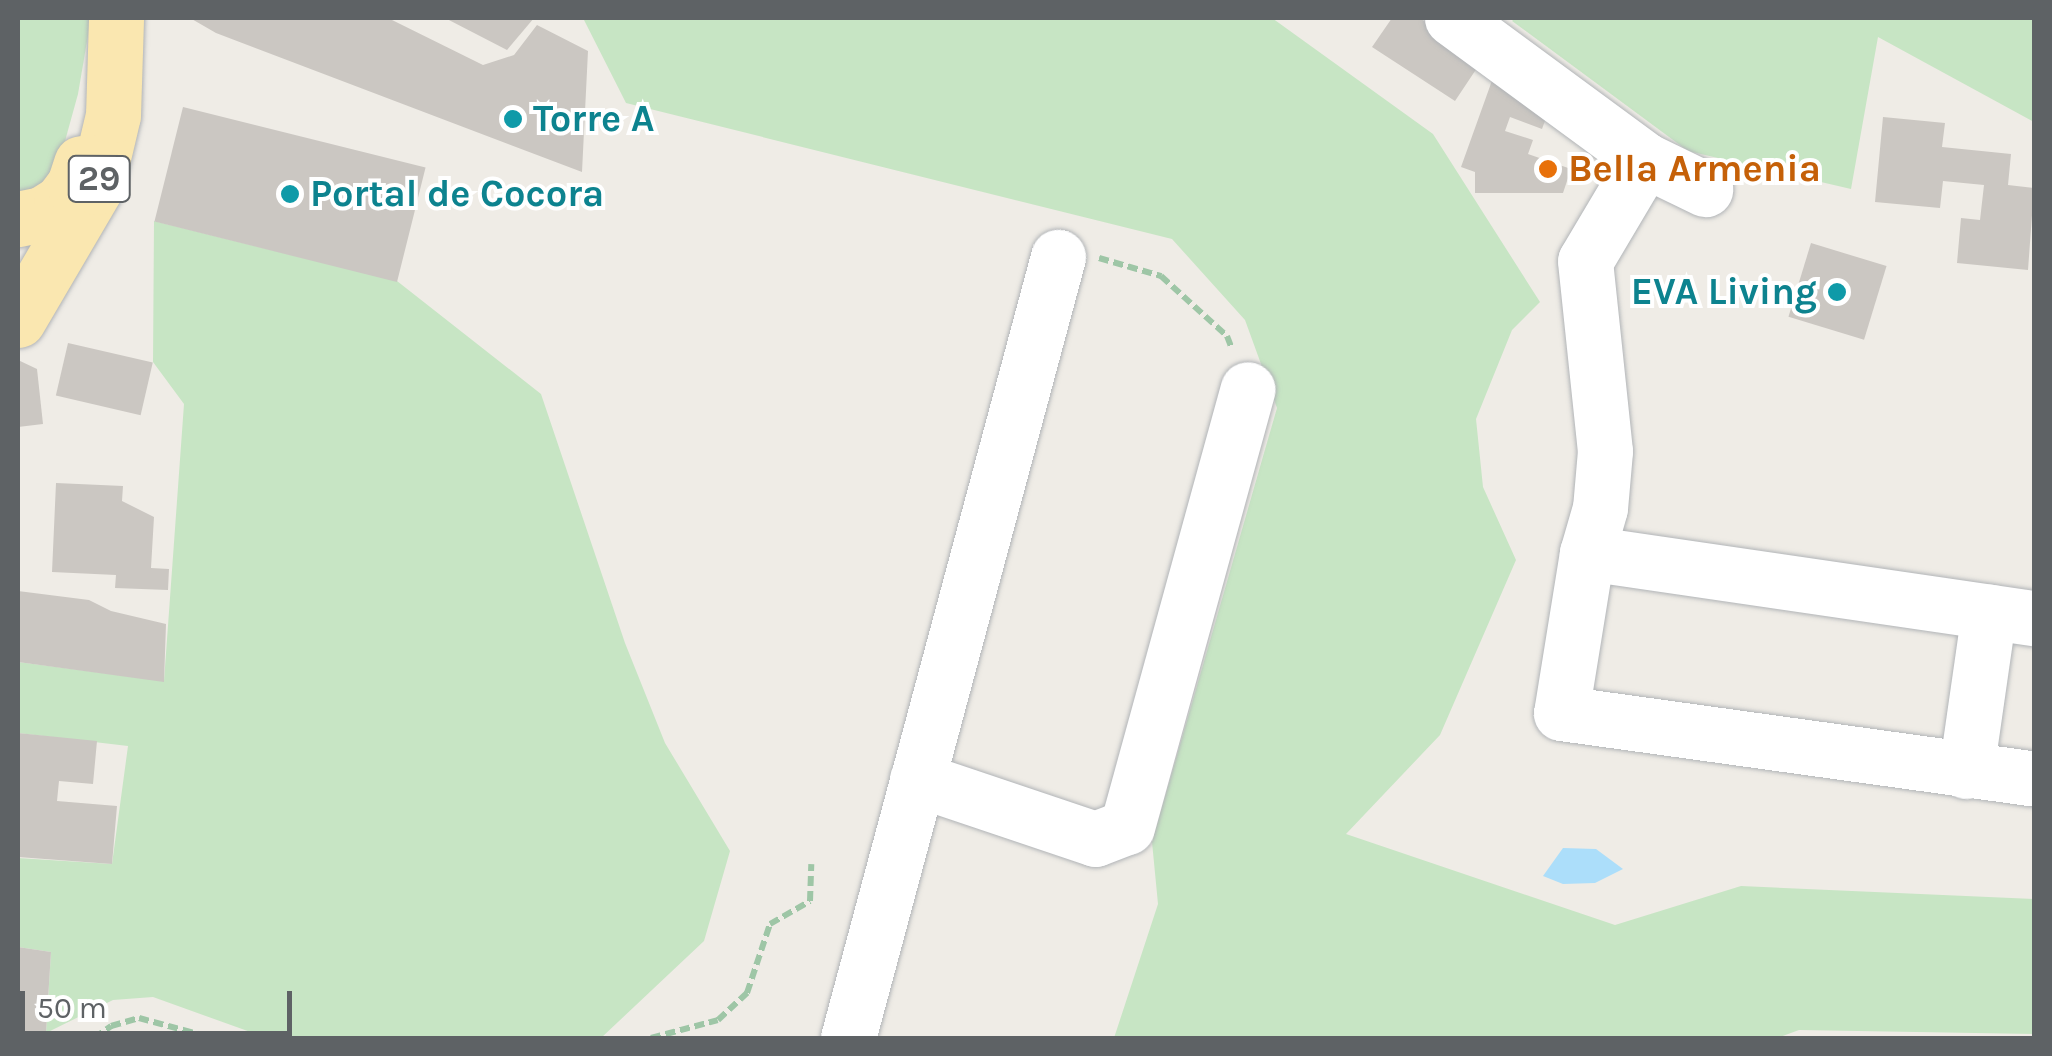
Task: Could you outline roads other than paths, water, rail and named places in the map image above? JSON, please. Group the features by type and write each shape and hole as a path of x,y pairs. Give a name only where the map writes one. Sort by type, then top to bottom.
{"main road":[{"path":"18,219 42,214 61,202 74,185 92,118 102,18"},
{"name":"29","path":"18,320 96,187 113,116 116,18"}],"street":[{"path":"1452,18 1645,160 1706,190"},
{"path":"1645,160 1584,260 1606,452 1600,508 1587,554 1562,713 2034,779"},
{"path":"848,1038 1058,257"},
{"path":"918,779 1095,839 1127,827 1248,389"},
{"path":"1587,554 2012,615 1966,771"}],"water":[{"path":"1563,848 1596,849 1623,869 1595,883 1563,884 1543,876"}],"place":[{"name":"Torre A","path":"513,119"},
{"name":"Bella Armenia","path":"1548,169"},
{"name":"Portal de Cocora","path":"290,194"},
{"name":"EVA Living","path":"1837,292"}]}
